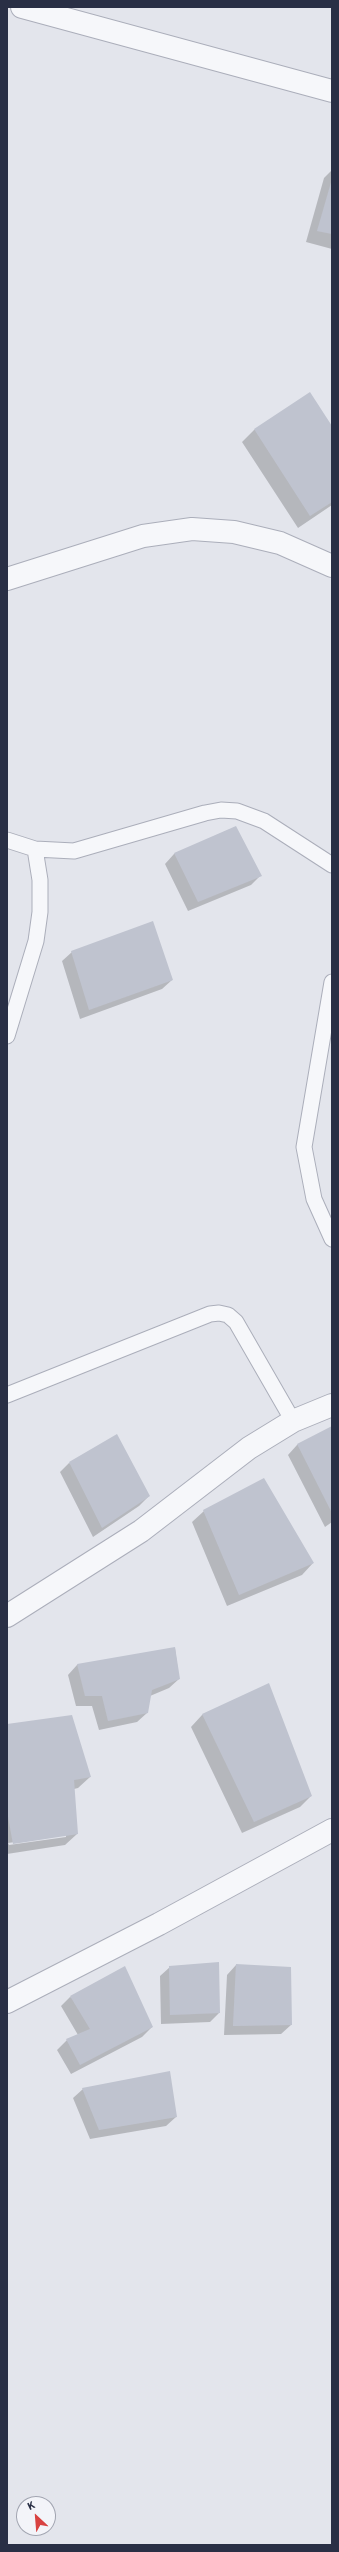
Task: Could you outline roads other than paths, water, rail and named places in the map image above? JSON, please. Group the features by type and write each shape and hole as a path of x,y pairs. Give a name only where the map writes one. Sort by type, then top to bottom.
{"street":[{"path":"22,7 332,91"},
{"path":"7,579 143,536 192,529 234,532 280,543 332,566"},
{"path":"7,1616 141,1531 249,1448 293,1421 332,1405"},
{"path":"7,2002 152,1928 332,1830"}],"lane":[{"path":"7,840 35,849 74,851 205,813 221,810 237,811 264,821 332,866"},
{"path":"7,1036 36,941 40,912 40,880 35,849"},
{"path":"332,982 304,1147 314,1199 332,1239"},
{"path":"7,1395 210,1314 219,1313 228,1315 236,1322 293,1421"}]}
